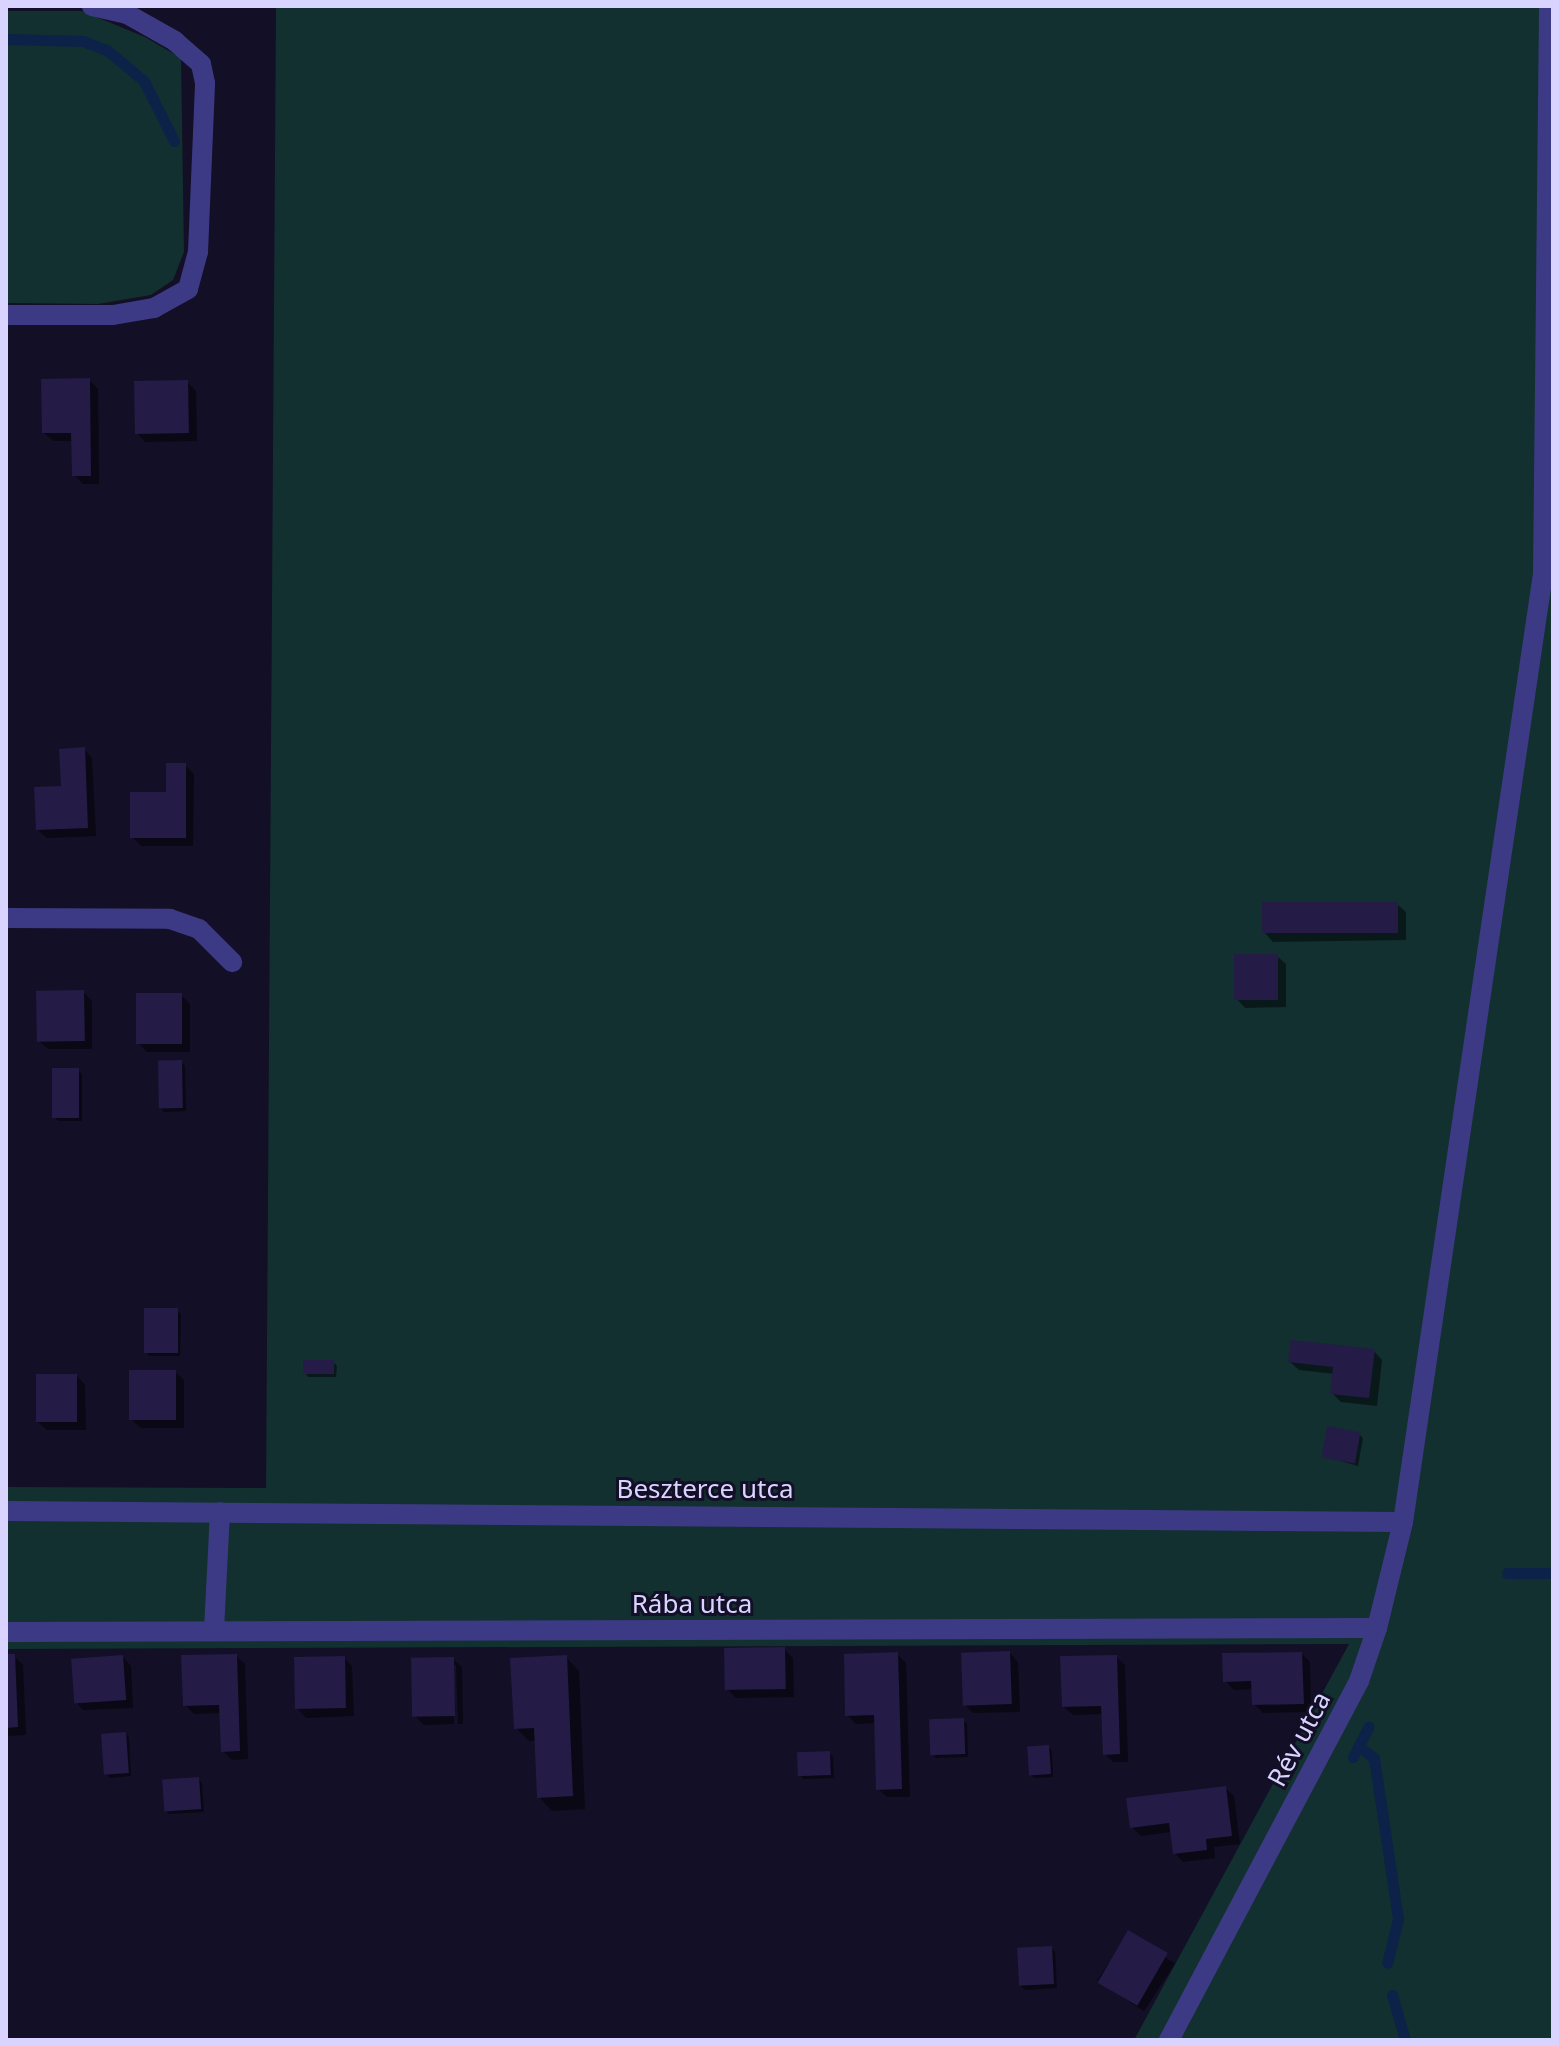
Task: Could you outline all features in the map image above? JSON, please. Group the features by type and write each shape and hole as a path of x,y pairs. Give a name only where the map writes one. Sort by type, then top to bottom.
{"street":[{"path":"6,315 113,315 154,308 188,289 198,252 205,83 201,64 175,41 127,14 92,6"},
{"name":"Rév utca","path":"1169,2040 1359,1681 1377,1628 1403,1522 1548,576 1549,6"},
{"path":"6,918 170,919 199,929 232,962"},
{"name":"Beszterce utca","path":"6,1511 1403,1522"},
{"path":"214,1630 220,1512"},
{"name":"Rába utca","path":"6,1632 1377,1628"}],"green space":[{"path":"276,6 1553,6 1553,2040 1134,2040 1349,1644 6,1649 6,1487 266,1488"},
{"path":"6,11 82,11 145,37 181,58 184,252 173,280 151,295 98,304 6,303"}],"building":[{"path":"90,378 91,476 72,476 71,433 42,433 41,379"},
{"path":"188,380 189,433 135,434 134,381"},
{"path":"85,747 88,828 36,830 34,787 61,786 59,749"},
{"path":"166,763 186,763 186,838 130,838 130,792 166,792"},
{"path":"1262,902 1398,902 1398,933 1262,933"},
{"path":"1234,954 1278,954 1278,1000 1234,1000"},
{"path":"84,990 85,1041 37,1042 36,991"},
{"path":"136,993 182,993 182,1044 136,1044"},
{"path":"158,1060 182,1060 183,1108 159,1108"},
{"path":"52,1068 79,1068 79,1118 52,1118"},
{"path":"144,1308 178,1308 178,1353 144,1353"},
{"path":"1291,1340 1375,1349 1369,1398 1330,1394 1333,1367 1288,1362"},
{"path":"303,1360 334,1360 334,1374 303,1374"},
{"path":"129,1370 176,1370 176,1420 129,1420"},
{"path":"36,1374 77,1374 77,1422 36,1422"},
{"path":"1327,1426 1360,1432 1355,1463 1321,1458"},
{"path":"785,1647 786,1689 725,1690 724,1648"},
{"path":"1010,1651 1012,1704 963,1706 961,1653"},
{"path":"898,1652 902,1789 876,1790 874,1715 845,1716 844,1654"},
{"path":"1302,1652 1304,1704 1252,1705 1251,1681 1223,1682 1222,1653"},
{"path":"6,1654 15,1654 18,1727 6,1728"},
{"path":"237,1654 240,1751 221,1752 219,1705 183,1706 181,1655"},
{"path":"123,1655 126,1700 74,1704 71,1659"},
{"path":"567,1655 573,1796 537,1798 534,1728 514,1729 510,1658"},
{"path":"1117,1655 1120,1754 1103,1755 1101,1706 1062,1707 1060,1656"},
{"path":"345,1656 346,1708 295,1709 294,1657"},
{"path":"454,1657 455,1716 412,1717 411,1658"},
{"path":"964,1718 965,1754 930,1755 929,1719"},
{"path":"126,1732 129,1773 104,1775 101,1734"},
{"path":"1049,1745 1051,1774 1029,1775 1027,1747"},
{"path":"830,1751 831,1775 798,1776 797,1752"},
{"path":"199,1777 201,1809 164,1812 162,1780"},
{"path":"1226,1786 1232,1836 1206,1839 1207,1850 1173,1854 1169,1823 1130,1828 1126,1798"},
{"path":"1128,1930 1168,1953 1137,2006 1098,1983"},
{"path":"1052,1946 1054,1984 1019,1986 1017,1948"}],"waterway":[{"path":"6,39 83,41 107,50 144,81 174,141"},
{"path":"1507,1573 1553,1573"},
{"path":"1353,1757 1368,1727"},
{"path":"1359,1746 1374,1758 1398,1919 1387,1963"},
{"path":"1392,1995 1405,2040"}]}
